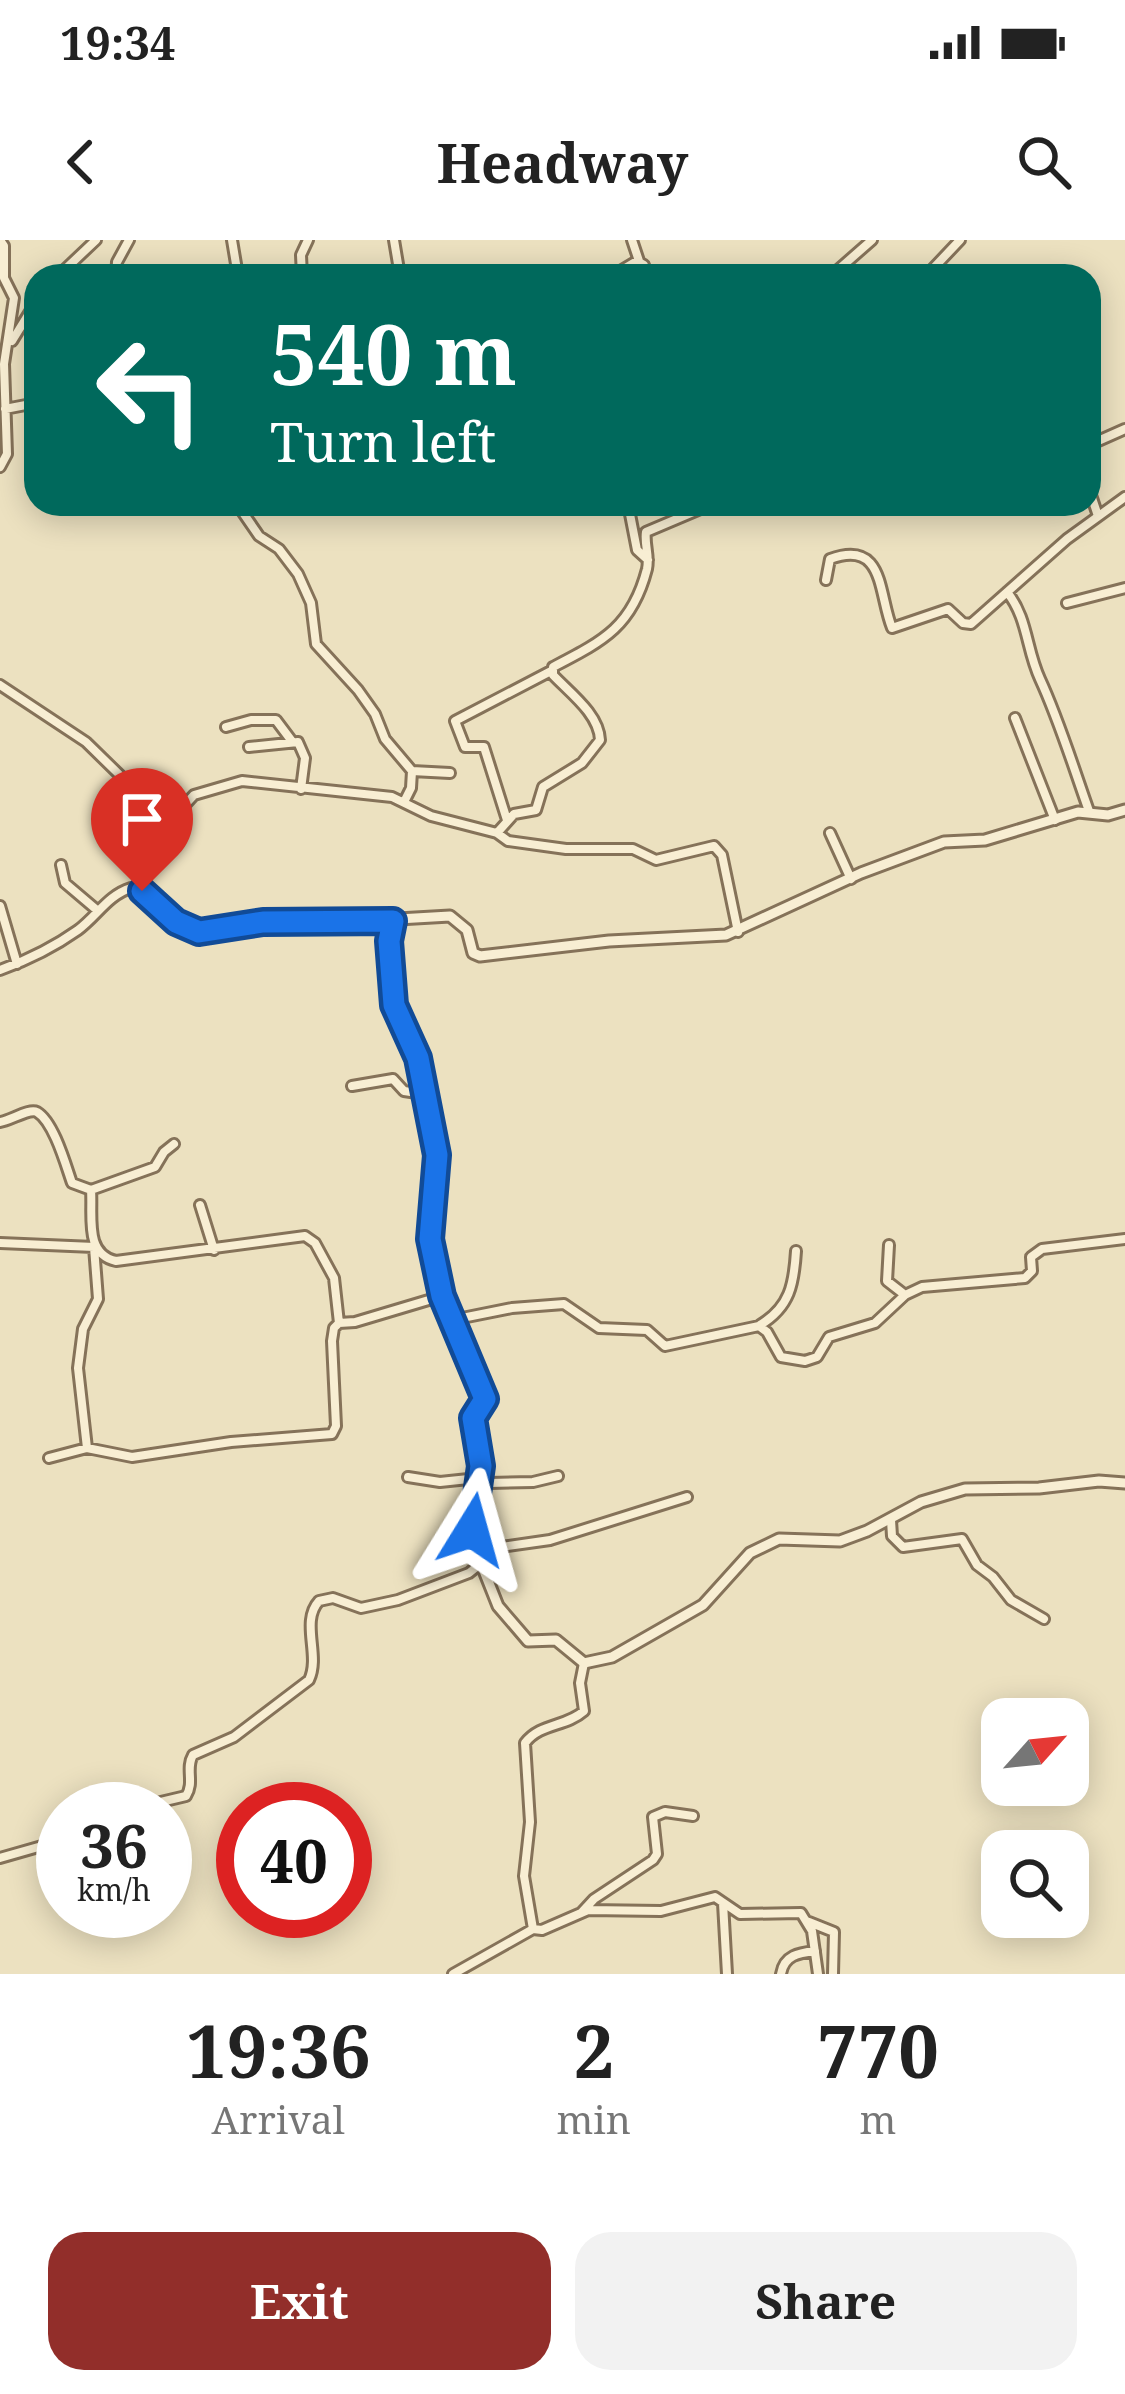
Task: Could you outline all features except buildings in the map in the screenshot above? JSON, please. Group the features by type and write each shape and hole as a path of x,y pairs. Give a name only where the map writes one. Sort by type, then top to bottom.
{"street":[{"path":"0,240 4,278 14,298 3,361 7,454 0,467"},
{"path":"71,264 96,240"},
{"path":"632,240 640,264"},
{"path":"845,264 872,240"},
{"path":"937,264 960,240"},
{"path":"634,264 639,261"},
{"path":"3,361 24,323"},
{"path":"5,409 24,405"},
{"path":"245,516 298,574 311,604 316,644 358,689 380,722 385,739 412,771 404,802"},
{"path":"630,516 637,550 648,560"},
{"path":"507,820 484,747 463,745 454,721 551,671 621,626 635,603 648,560 646,532 684,516"},
{"path":"826,580 830,559 857,553 867,557 876,571 894,629 948,609 971,624 1098,516"},
{"path":"1066,603 1125,588"},
{"path":"1007,592 1021,611 1038,674 1052,700 1089,811"},
{"path":"497,833 507,820 536,810 543,788 582,763 600,740 599,728 551,671"},
{"path":"0,685 86,742 133,788 161,824 170,821 191,797 242,781 404,802 431,816 497,833 508,841 566,849 633,849 656,860 714,846 722,855 738,932"},
{"path":"1015,718 1055,820"},
{"path":"226,727 276,720 292,741"},
{"path":"249,747 298,742 304,752 302,789"},
{"path":"412,771 450,773"},
{"path":"0,970 54,946 115,895 131,888 142,891 176,922 199,932 263,922 450,916 466,930 473,953 480,956 738,932 944,842 985,840 1089,811 1108,815 1125,810"},
{"path":"830,833 851,879"},
{"path":"61,865 65,883 98,911"},
{"path":"0,906 16,964"},
{"path":"393,921 389,941 394,1005 418,1058 437,1155 429,1228 442,1296 485,1399 473,1418 480,1453 471,1538 498,1606 523,1637 532,1642 556,1640 584,1663 598,1663 639,1645 703,1605 749,1553 767,1543 790,1538 830,1543 890,1520 921,1502 965,1489 1099,1481 1125,1484"},
{"path":"352,1086 393,1079 404,1091 424,1094"},
{"path":"0,1122 38,1113 61,1147 72,1183 91,1190 154,1167 174,1144"},
{"path":"87,1448 78,1368 83,1329 98,1299 91,1190"},
{"path":"200,1205 214,1250"},
{"path":"0,1244 94,1247 103,1258 116,1261 293,1235 310,1238 337,1287 339,1323"},
{"path":"759,1326 782,1357 811,1360 829,1337 875,1323 905,1295 941,1284 1024,1278 1032,1271 1031,1258 1042,1249 1125,1240"},
{"path":"890,1245 888,1282 905,1295"},
{"path":"451,1321 512,1308 564,1304 599,1328 647,1330 665,1346 759,1326 783,1309 794,1280 796,1251"},
{"path":"49,1458 87,1448 132,1457 231,1442 332,1435 336,1426 334,1328 442,1296"},
{"path":"408,1477 440,1482 478,1478 489,1483 533,1482 559,1475"},
{"path":"190,1782 188,1767 194,1756 251,1726 309,1680 314,1667 311,1613 319,1601 333,1598 354,1607 374,1606 424,1591 483,1564 500,1547 550,1540 687,1497"},
{"path":"890,1520 892,1536 903,1547 962,1539 977,1565 1011,1600 1044,1619"},
{"path":"532,1929 524,1876 530,1822 525,1743 533,1733 584,1711 580,1682 584,1663"},
{"path":"581,1913 593,1899 653,1860 657,1854 653,1817 665,1812 693,1816"},
{"path":"0,1858 36,1848"},
{"path":"453,1974 532,1929 542,1930 590,1910 661,1911 710,1897 740,1915 796,1911 808,1922 834,1932 833,1974"},
{"path":"723,1902 728,1974"},
{"path":"808,1922 818,1974"},
{"path":"781,1974 790,1958 815,1951"}],"route":[{"path":"142,891 176,922 199,932 263,922 393,921 389,941 394,1005 418,1058 437,1155 430,1239 442,1296 485,1399 473,1418 481,1466 472,1530"}]}
